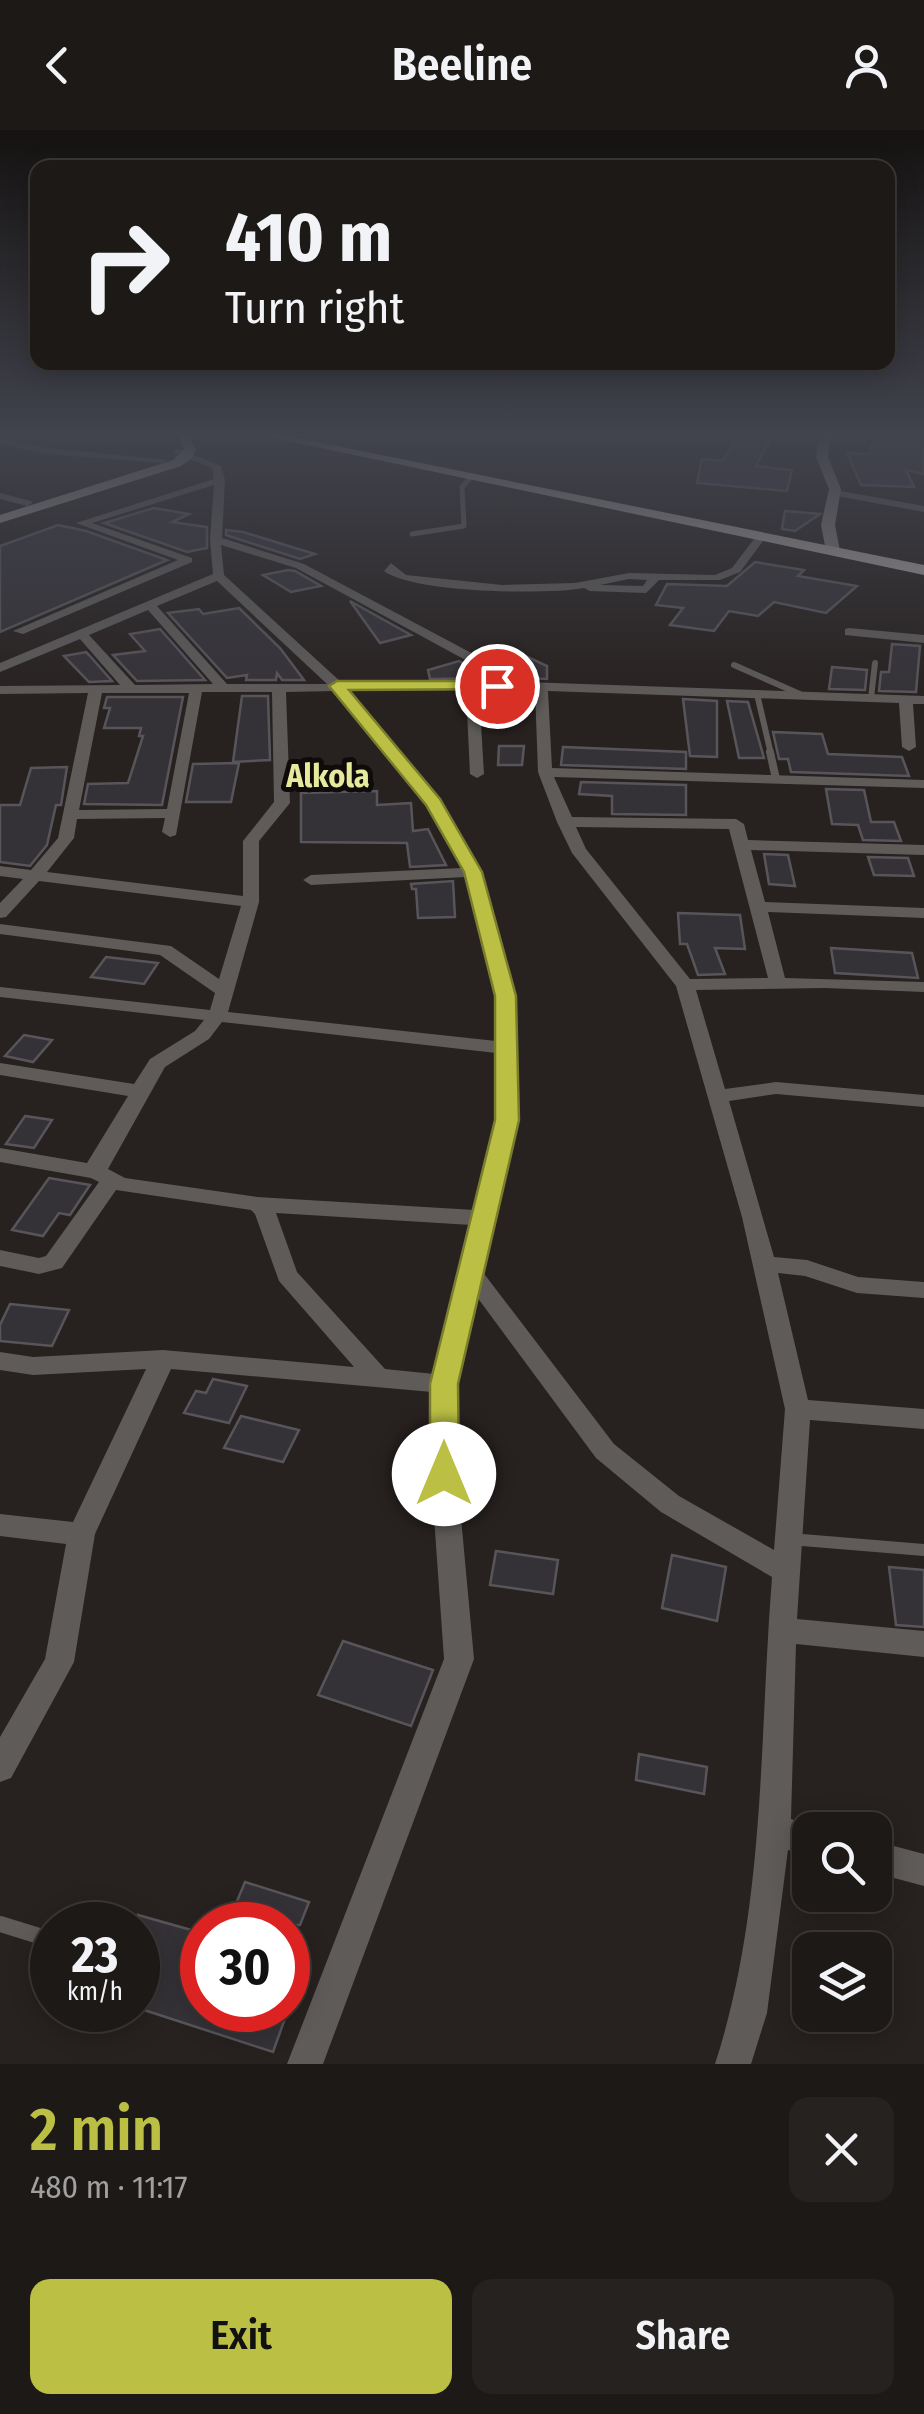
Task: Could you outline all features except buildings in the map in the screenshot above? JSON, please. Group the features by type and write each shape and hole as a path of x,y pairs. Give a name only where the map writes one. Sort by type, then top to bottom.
{"highway":[{"path":"699,524 790,541"},
{"path":"730,524 924,570"}],"main road":[{"path":"828,524 832,551"}],"street":[{"path":"19,631 188,560 83,524"},
{"path":"218,524 219,576 302,649 434,803 473,872 505,996 507,1120 444,1384 444,1474 459,1658 305,2064"},
{"path":"392,566 394,575 495,588 575,586 639,591 649,588 656,576 725,576 736,570 761,537"},
{"path":"216,539 300,566 532,686"},
{"path":"0,668 219,576"},
{"path":"150,605 224,689"},
{"path":"849,632 924,639"},
{"path":"82,634 131,689"},
{"path":"8,693 30,670 26,657"},
{"path":"472,686 477,774"},
{"path":"532,686 546,772 578,850 685,985 765,1264 798,1409 782,1630 775,1831 749,2013 733,2064"},
{"path":"8,693 532,686 924,700"},
{"path":"104,1178 97,1165 137,1091 163,1056 202,1035 218,1015 251,902 251,840 282,803 279,688"},
{"path":"170,832 196,689"},
{"path":"0,913 58,850 72,815 96,690"},
{"path":"906,700 909,747"},
{"path":"546,772 924,784"},
{"path":"72,815 174,812"},
{"path":"565,822 736,824 778,984"},
{"path":"741,845 924,850"},
{"path":"0,871 251,902"},
{"path":"311,880 473,872"},
{"path":"760,908 924,913"},
{"path":"0,930 165,950 224,991"},
{"path":"685,985 924,987"},
{"path":"0,992 506,1048"},
{"path":"0,1069 137,1091"},
{"path":"716,1096 776,1088 924,1101"},
{"path":"0,1156 258,1204 483,1218"},
{"path":"0,1258 40,1266 54,1262 104,1178"},
{"path":"258,1204 265,1211 287,1275 380,1378"},
{"path":"765,1264 807,1268 857,1285 924,1290"},
{"path":"470,1272 605,1451 670,1504 786,1571"},
{"path":"0,1767 59,1662 81,1534 163,1359"},
{"path":"0,1361 34,1366 163,1359 444,1384"},
{"path":"798,1409 924,1420"},
{"path":"0,1525 81,1534"},
{"path":"782,1630 924,1644"},
{"path":"775,1831 792,1835"},
{"path":"892,1862 924,1870"}],"lane":[{"path":"412,534 464,524"},
{"path":"870,698 875,663"},
{"path":"734,665 803,696"},
{"path":"757,694 776,779"},
{"path":"789,1539 924,1550"},
{"path":"0,1924 30,1933"}],"district":[{"name":"Alkola","path":"328,776"}],"route":[{"path":"444,1474 444,1384 507,1120 505,996 473,872 434,803 337,686 497,686"}]}
